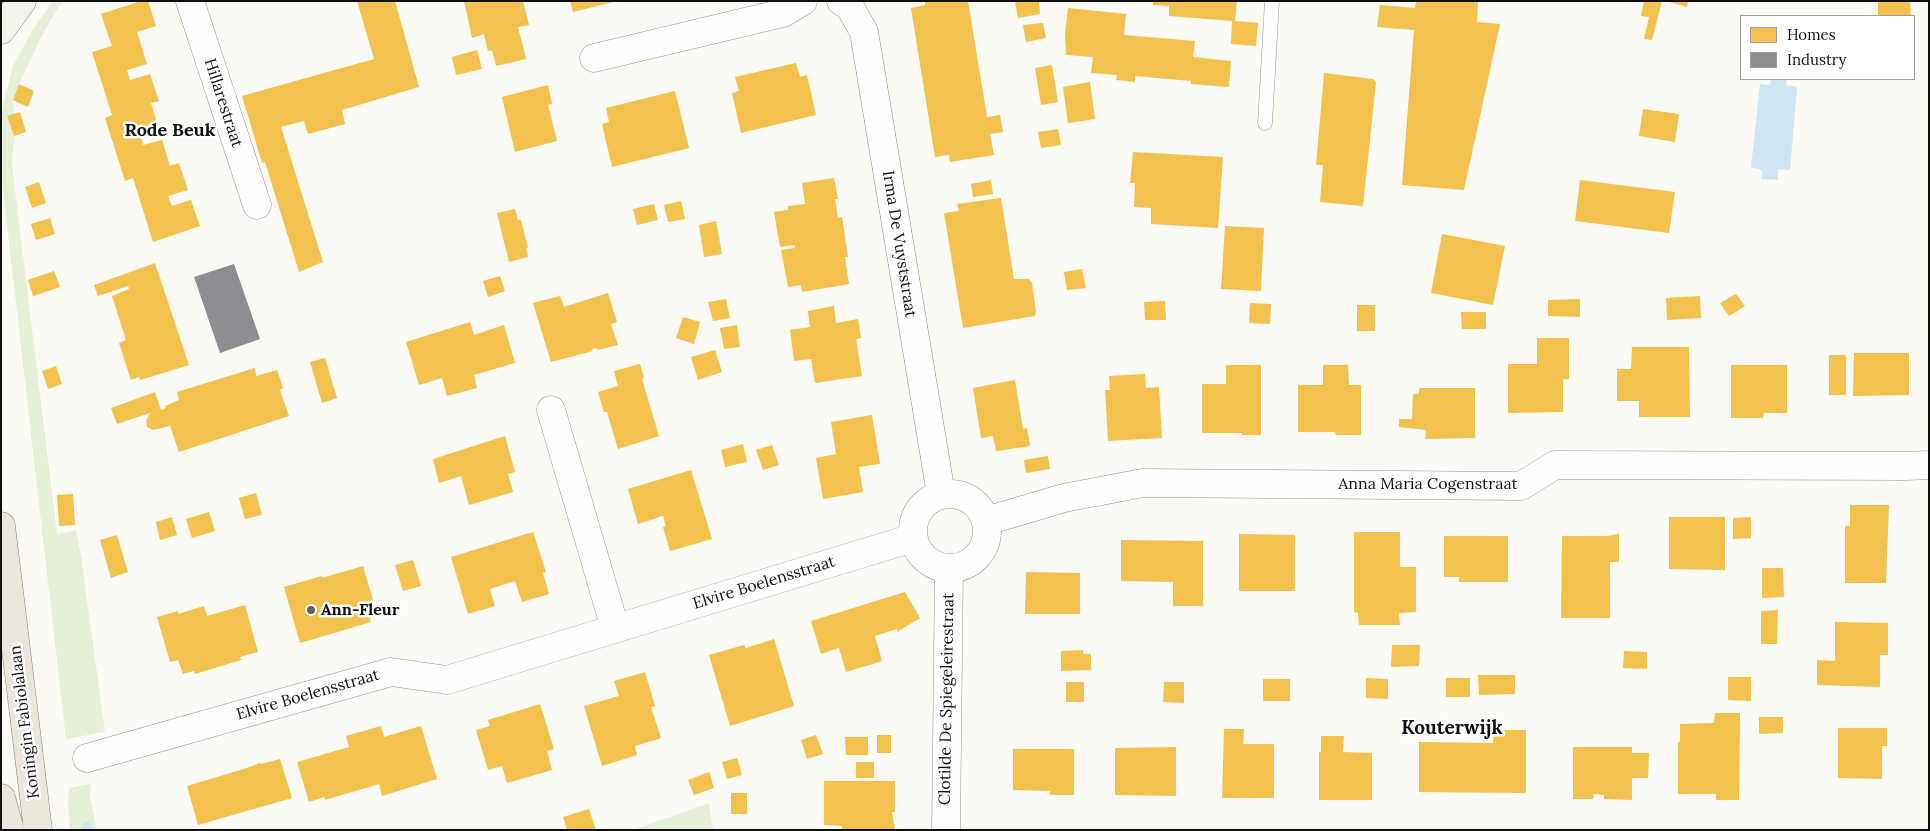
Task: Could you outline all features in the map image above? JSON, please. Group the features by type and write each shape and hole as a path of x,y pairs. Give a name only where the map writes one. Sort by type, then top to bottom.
{"main road":[{"name":"Koningin Fabiolalaan","path":"1,526 38,830"},
{"name":"Koningin Fabiolalaan","path":"1,798 10,830"}],"street":[{"path":"1,30 22,1"},
{"name":"Hillarestraat","path":"190,1 257,205"},
{"path":"594,58 783,13 803,1"},
{"name":"Irma De Vuyststraat","path":"841,1 850,8 864,32 941,494"},
{"path":"551,410 616,628"},
{"name":"Anna Maria Cogenstraat","path":"986,521 1064,498 1143,483 1521,486 1555,465 1929,465"},
{"path":"941,494 958,495 967,498 982,511 986,521 987,537 980,553 962,567 939,567 927,561 920,554 913,538 914,519 920,508 929,500 941,494"},
{"name":"Elvire Boelensstraat","path":"87,758 391,672 447,680 913,538"},
{"name":"Clotilde De Spiegeleirestraat","path":"946,830 948,568"}],"lane":[{"path":"1265,122 1272,1"}],"green space":[{"path":"53,1 62,1 41,37 19,84 13,100 14,114 7,116 14,136 12,165 57,534 76,530 105,732 66,739 1,173 1,113 13,66 33,29"},
{"path":"91,784 90,797 97,830 70,830 69,788"},
{"path":"709,803 713,830 633,830"}],"water":[{"path":"1771,80 1787,80 1786,85 1797,87 1790,170 1778,169 1778,180 1762,179 1762,170 1751,167 1760,84 1770,85"}],"building: Homes":[{"path":"141,1 148,1 156,26 137,32 147,64 127,70 130,80 150,74 159,101 151,103 159,129 140,135 143,145 162,140 170,166 179,163 188,190 168,196 172,206 191,200 200,226 153,242 133,178 125,181 105,118 112,115 92,52 112,46 101,14"},
{"path":"357,1 395,1 419,87 342,110 345,124 308,134 304,121 281,127 323,262 299,272 265,162 262,163 242,96 374,59"},
{"path":"464,1 523,1 529,25 518,27 526,59 496,66 492,50 488,51 484,34 472,38"},
{"path":"570,1 613,1 613,2 573,12"},
{"path":"925,1 968,1 987,117 1000,115 1003,132 990,134 994,155 950,162 949,155 935,157 911,8 925,5"},
{"path":"1015,1 1039,1 1040,14 1018,18"},
{"path":"1153,1 1237,1 1235,21 1258,23 1256,46 1231,44 1232,21 1169,16 1169,6 1153,5"},
{"path":"1416,1 1478,1 1477,22 1500,24 1464,190 1402,185 1414,30 1377,27 1380,5 1415,8"},
{"path":"1644,1 1662,1 1652,40 1644,39 1649,17 1641,16"},
{"path":"1666,1 1688,1 1687,7"},
{"path":"1878,1 1910,1 1911,15 1878,15"},
{"path":"1068,8 1126,14 1124,35 1195,41 1193,57 1231,61 1229,87 1191,84 1191,81 1135,76 1135,82 1116,80 1117,75 1091,73 1093,57 1066,55 1065,34"},
{"path":"1043,23 1046,38 1026,42 1023,25"},
{"path":"477,50 482,69 456,75 452,57"},
{"path":"796,63 800,77 807,75 816,115 741,133 732,93 739,91 735,77"},
{"path":"1052,65 1058,102 1041,105 1035,68"},
{"path":"1324,73 1373,79 1376,82 1363,206 1320,202 1323,165 1316,165"},
{"path":"1090,82 1095,119 1068,123 1063,87"},
{"path":"19,84 34,91 28,107 13,100"},
{"path":"548,85 552,104 548,105 557,141 515,152 502,97"},
{"path":"675,91 689,148 612,167 602,124 609,122 606,108"},
{"path":"1643,109 1679,114 1675,142 1639,136"},
{"path":"20,112 26,132 14,136 7,116"},
{"path":"1058,129 1061,145 1041,148 1038,132"},
{"path":"1133,152 1223,157 1218,228 1151,224 1151,208 1134,207 1135,183 1130,183"},
{"path":"834,178 838,199 835,199 838,218 842,217 848,257 845,257 849,284 802,292 801,285 788,287 781,250 795,248 794,245 780,247 774,212 788,210 788,206 805,204 802,183"},
{"path":"991,180 993,194 973,197 971,184"},
{"path":"1580,180 1675,192 1669,233 1575,221"},
{"path":"39,182 46,203 32,208 25,187"},
{"path":"1001,198 1014,279 1029,279 1032,283 1035,316 963,328 944,213 959,211 957,204"},
{"path":"681,201 685,219 668,222 664,205"},
{"path":"654,204 658,220 637,225 633,209"},
{"path":"515,209 518,220 521,220 528,248 526,248 528,257 509,262 497,213"},
{"path":"50,218 55,234 36,240 31,224"},
{"path":"716,221 722,254 704,257 699,225"},
{"path":"1225,226 1264,228 1261,291 1221,289"},
{"path":"1442,234 1505,246 1493,305 1431,293"},
{"path":"155,263 189,365 140,380 139,377 131,380 119,343 126,340 112,296 129,289 128,286 98,296 94,285"},
{"path":"1082,269 1086,288 1067,290 1064,272"},
{"path":"54,271 60,287 33,296 28,280"},
{"path":"500,276 505,291 488,297 483,281"},
{"path":"608,293 617,322 611,324 618,345 598,350 597,348 592,349 593,351 551,362 533,303 560,296 564,307"},
{"path":"1736,294 1745,306 1729,316 1720,303"},
{"path":"1700,296 1701,318 1667,320 1666,298"},
{"path":"726,299 730,318 713,321 708,302"},
{"path":"1580,299 1580,317 1548,316 1548,300"},
{"path":"1165,301 1166,320 1145,320 1144,302"},
{"path":"1250,303 1271,304 1270,324 1249,323"},
{"path":"1357,305 1375,305 1375,331 1357,331"},
{"path":"834,306 836,323 858,319 861,338 856,339 862,376 815,383 811,359 794,361 790,330 810,327 808,311"},
{"path":"1461,312 1486,312 1486,329 1462,329"},
{"path":"683,317 700,322 694,344 676,338"},
{"path":"470,322 474,335 504,325 515,363 474,375 477,388 447,396 442,378 419,385 406,342"},
{"path":"737,325 740,347 724,349 720,328"},
{"path":"1537,338 1569,338 1569,379 1563,379 1563,412 1508,413 1508,364 1537,364"},
{"path":"1632,347 1689,347 1690,417 1639,417 1639,401 1617,401 1617,369 1631,369"},
{"path":"715,350 722,372 698,380 691,357"},
{"path":"1854,353 1909,353 1909,395 1853,396"},
{"path":"1829,355 1846,355 1846,395 1829,395"},
{"path":"325,358 337,398 322,403 310,362"},
{"path":"640,364 644,378 642,379 659,436 618,449 607,412 604,412 598,392 618,386 614,371"},
{"path":"1226,365 1261,365 1261,435 1202,433 1202,384 1226,384"},
{"path":"1323,365 1348,365 1349,385 1361,385 1361,435 1336,435 1335,432 1298,432 1298,385 1323,385"},
{"path":"1731,365 1787,365 1787,413 1764,413 1763,418 1731,418"},
{"path":"56,366 62,384 48,389 42,371"},
{"path":"255,368 256,376 277,370 283,388 280,390 289,416 179,452 170,426 153,430 147,427 146,421 150,413 117,424 111,408 155,392 161,410 166,408 165,406 179,400 177,392"},
{"path":"1145,374 1146,388 1159,387 1162,438 1108,441 1105,390 1110,390 1109,376"},
{"path":"1015,380 1023,429 1027,428 1030,446 996,451 993,436 981,438 973,388"},
{"path":"1419,388 1475,388 1475,438 1425,439 1426,430 1399,427 1399,419 1412,419 1413,394 1419,394"},
{"path":"872,415 880,464 859,467 863,492 823,499 816,458 836,454 831,422"},
{"path":"505,436 515,472 508,474 513,492 469,505 461,476 439,483 433,459"},
{"path":"743,444 747,462 725,467 721,450"},
{"path":"772,445 779,465 763,470 756,450"},
{"path":"1048,456 1050,469 1026,473 1024,460"},
{"path":"691,470 712,539 670,551 663,527 666,526 663,516 638,524 628,489"},
{"path":"256,493 262,515 245,519 239,498"},
{"path":"73,494 75,525 59,526 57,495"},
{"path":"1850,505 1889,505 1886,583 1845,583 1845,526 1850,526"},
{"path":"209,512 215,531 192,538 186,519"},
{"path":"172,517 177,535 160,540 156,522"},
{"path":"1669,517 1725,517 1725,570 1669,569"},
{"path":"1751,517 1751,538 1733,539 1733,518"},
{"path":"533,532 546,572 543,573 549,594 522,602 515,581 490,589 495,606 468,614 451,557"},
{"path":"1354,532 1400,532 1400,567 1416,567 1416,612 1399,613 1400,625 1359,625 1358,613 1354,612"},
{"path":"1239,534 1295,535 1295,591 1239,591"},
{"path":"1619,534 1619,562 1610,562 1610,618 1561,618 1562,536 1607,536"},
{"path":"117,535 128,572 111,578 100,540"},
{"path":"1444,536 1508,536 1508,582 1459,582 1459,577 1444,577"},
{"path":"1121,540 1203,541 1203,606 1173,606 1173,582 1121,581"},
{"path":"413,560 421,586 403,591 395,565"},
{"path":"363,566 375,607 368,609 371,622 300,643 284,587"},
{"path":"1762,568 1783,568 1784,597 1762,598"},
{"path":"1026,572 1080,573 1080,614 1025,614"},
{"path":"905,592 920,618 897,632 897,629 875,636 882,661 846,672 839,648 821,654 811,621"},
{"path":"245,605 258,652 240,657 241,660 195,674 194,671 183,674 178,660 170,662 157,617 178,611 178,614 204,606 207,616"},
{"path":"1778,610 1777,644 1761,644 1761,611"},
{"path":"1835,622 1888,623 1888,655 1880,655 1880,687 1817,685 1817,660 1835,661"},
{"path":"774,639 794,706 730,726 709,655 744,645 746,648"},
{"path":"1392,645 1420,645 1419,666 1391,667"},
{"path":"1083,650 1083,654 1091,654 1091,670 1061,671 1061,651"},
{"path":"1624,651 1647,652 1647,669 1623,668"},
{"path":"645,672 655,706 651,707 661,738 635,746 637,755 602,766 584,706 619,696 614,681"},
{"path":"1478,675 1515,675 1515,694 1479,695"},
{"path":"1728,677 1751,677 1751,701 1728,700"},
{"path":"1366,678 1388,679 1388,699 1366,698"},
{"path":"1446,678 1470,678 1470,697 1446,697"},
{"path":"1263,679 1290,679 1290,701 1263,701"},
{"path":"1066,682 1084,682 1084,702 1066,702"},
{"path":"1164,682 1184,682 1184,703 1163,702"},
{"path":"540,704 554,749 547,751 552,770 507,783 502,766 488,770 476,730 490,726 488,720"},
{"path":"1715,713 1740,713 1739,800 1716,800 1716,794 1678,794 1680,724 1714,723"},
{"path":"1759,717 1783,717 1783,733 1759,734"},
{"path":"381,726 384,737 421,726 437,779 382,796 379,784 325,800 324,797 309,802 297,762 349,747 346,736"},
{"path":"1838,728 1887,728 1887,746 1882,746 1882,779 1838,778"},
{"path":"1224,729 1244,729 1243,744 1274,744 1274,798 1222,798"},
{"path":"1493,730 1526,730 1526,793 1419,792 1419,742 1493,743"},
{"path":"816,735 823,754 807,759 801,740"},
{"path":"877,735 891,735 891,753 877,753"},
{"path":"1321,736 1344,736 1343,752 1372,753 1372,800 1319,800"},
{"path":"845,737 868,737 868,755 846,755"},
{"path":"1176,747 1176,796 1115,795 1115,748"},
{"path":"1573,747 1632,747 1632,753 1649,753 1648,778 1632,778 1632,800 1604,799 1604,795 1594,794 1593,799 1573,799"},
{"path":"1013,749 1074,749 1074,795 1050,795 1050,791 1013,790"},
{"path":"737,758 742,775 727,779 722,762"},
{"path":"280,759 292,798 198,825 187,786 260,763"},
{"path":"856,762 874,762 874,778 856,778"},
{"path":"709,772 714,788 694,795 688,780"},
{"path":"824,781 895,781 895,812 892,812 895,830 842,830 842,826 824,825"},
{"path":"731,793 747,793 747,814 731,814"},
{"path":"589,809 596,830 567,830 563,817"}],"building: Industry":[{"path":"234,264 260,339 220,353 194,277"}],"place":[{"name":"Ann-Fleur","path":"311,610"}],"district":[{"name":"Rode Beuk","path":"170,131"},
{"name":"Kouterwijk","path":"1452,729"}]}
